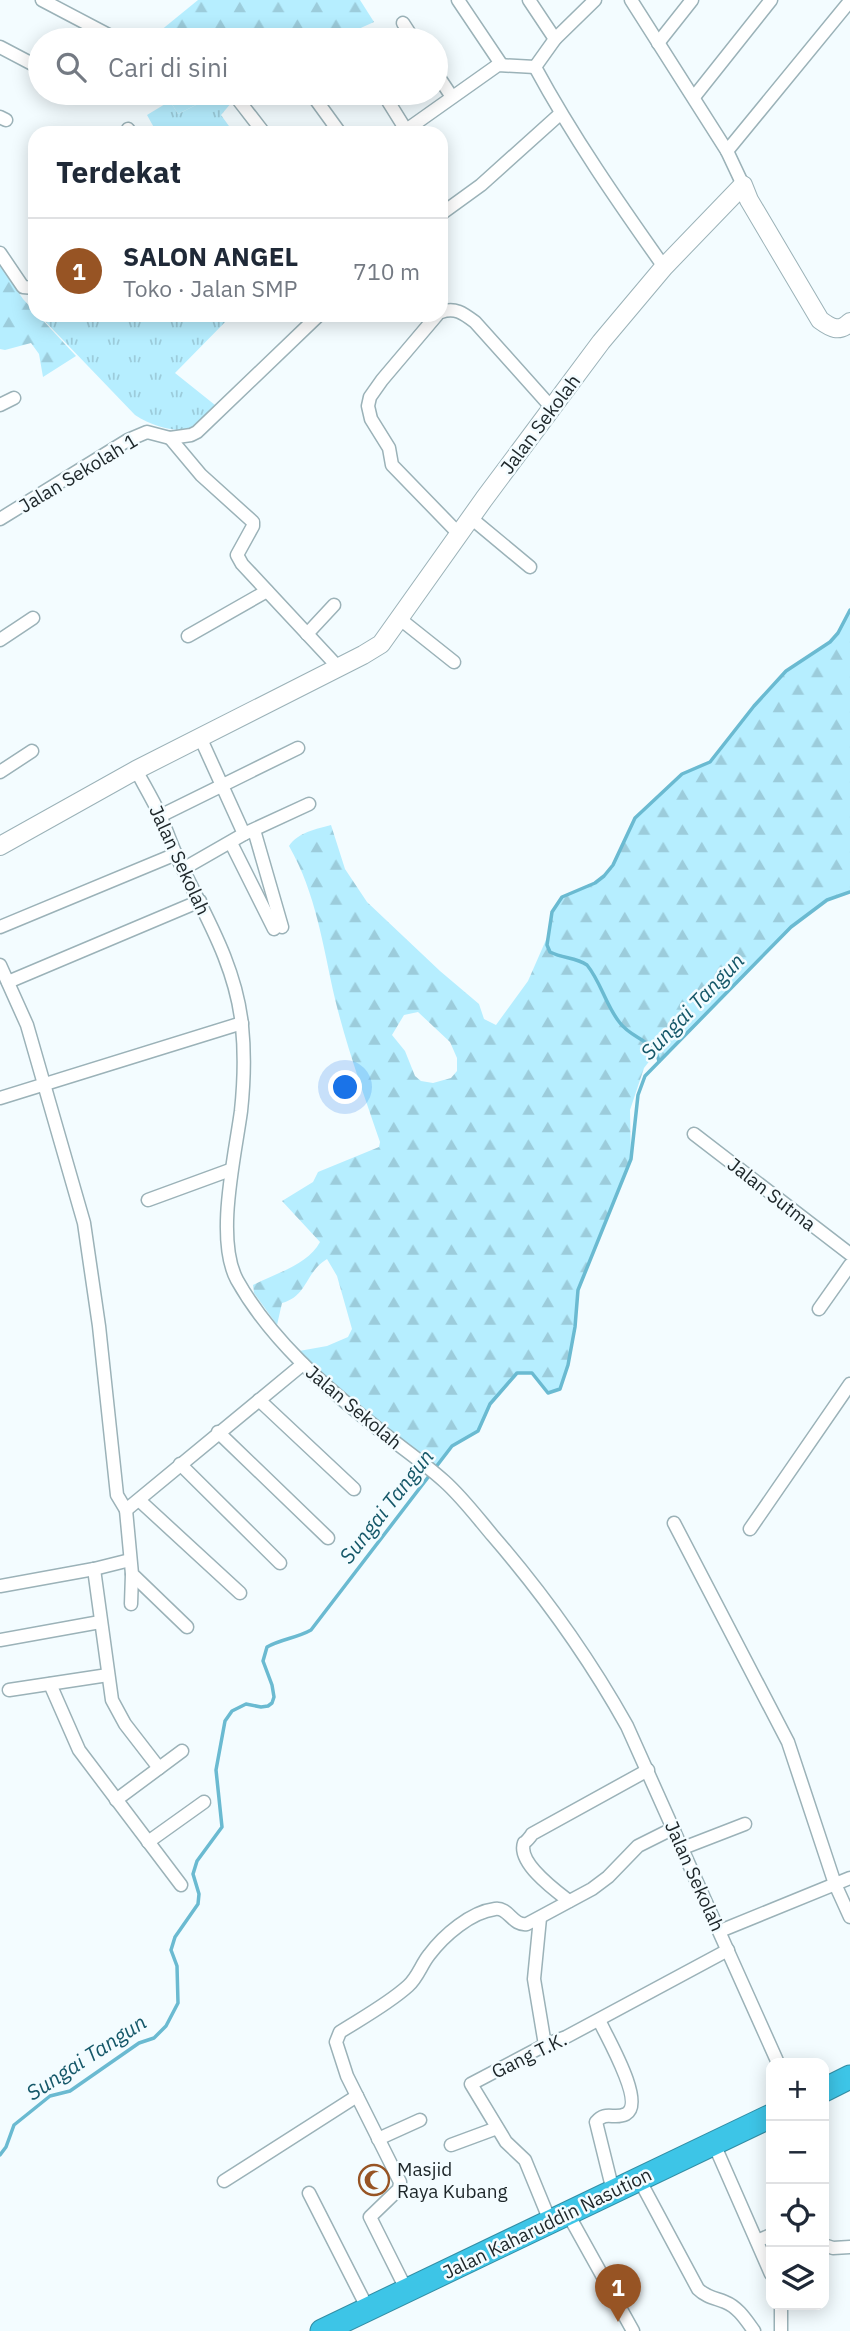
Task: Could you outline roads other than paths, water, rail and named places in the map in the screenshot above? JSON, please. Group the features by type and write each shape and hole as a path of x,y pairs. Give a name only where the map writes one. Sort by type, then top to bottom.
{"highway":[{"path":"829,2088 850,2077"},
{"name":"Jalan Kaharuddin Nasution","path":"322,2331 766,2118"}],"street":[{"path":"42,0 95,28"},
{"path":"457,0 500,64"},
{"path":"529,0 555,40"},
{"path":"535,67 555,40 595,0"},
{"path":"631,0 727,151 749,200 820,320 837,329 844,328 850,322"},
{"path":"658,43 692,0"},
{"path":"694,97 771,0"},
{"path":"727,151 850,1"},
{"path":"403,23 406,28"},
{"path":"0,47 28,62"},
{"path":"448,100 492,67 500,64 535,67"},
{"path":"535,67 606,186 664,267"},
{"path":"448,91 452,97"},
{"path":"242,105 259,126"},
{"path":"320,105 335,126"},
{"path":"390,105 401,126"},
{"path":"411,126 441,105"},
{"path":"448,209 481,186 561,114"},
{"name":"Jalan Sekolah","path":"0,846 136,770 381,644 601,342 664,267 743,185"},
{"path":"0,253 23,287 28,287"},
{"path":"448,310 461,312 475,322 552,408"},
{"name":"Jalan Sekolah 1","path":"0,519 128,440 147,432 170,438 197,432 312,322"},
{"path":"432,322 382,380 370,397 368,406 371,419 389,448 392,465 459,534"},
{"path":"0,405 14,398"},
{"path":"170,438 201,475 253,522 237,555 242,564 338,667"},
{"path":"471,518 530,567"},
{"path":"188,636 267,591"},
{"path":"307,634 334,605"},
{"path":"0,640 33,618"},
{"path":"400,619 454,662"},
{"path":"200,737 222,787 249,832 278,928 231,844"},
{"path":"160,816 298,748"},
{"path":"0,772 32,751"},
{"name":"Jalan Sekolah","path":"136,770 200,901 236,988 242,1023 244,1074 230,1170 228,1216 230,1254 235,1276 273,1334 303,1364 375,1427 446,1482 521,1569 599,1675 648,1770 776,2058"},
{"path":"183,869 249,832 309,804"},
{"path":"0,927 176,854"},
{"path":"8,982 200,901"},
{"path":"0,965 27,1024 84,1223 99,1326 117,1495 126,1510 132,1574 131,1604"},
{"path":"0,1098 242,1023"},
{"name":"Jalan Sutma","path":"694,1134 850,1254"},
{"path":"148,1200 230,1170"},
{"path":"819,1309 850,1265"},
{"path":"126,1510 303,1364"},
{"path":"750,1529 850,1384"},
{"path":"259,1400 354,1489"},
{"path":"218,1432 328,1538"},
{"path":"180,1464 280,1563"},
{"path":"139,1501 240,1593"},
{"path":"674,1523 788,1742 835,1884 850,1917"},
{"path":"0,1586 130,1560"},
{"path":"94,1569 112,1700 125,1724 159,1768"},
{"path":"132,1574 187,1627"},
{"path":"0,1640 100,1622"},
{"path":"9,1690 108,1675"},
{"path":"50,1684 79,1750 181,1885"},
{"path":"116,1800 182,1751"},
{"path":"569,1901 531,1866 524,1854 524,1843 532,1834 648,1770"},
{"path":"148,1842 204,1802"},
{"path":"683,1848 745,1824"},
{"path":"407,2291 370,2217 400,2186 347,2076 336,2042 340,2032 407,1987 430,1953 469,1919 499,1908 522,1925 540,1918 592,1889 608,1877 638,1846 674,1828"},
{"path":"720,1931 850,1878"},
{"path":"540,1918 534,1979 545,2045"},
{"name":"Gang T.K.","path":"630,2330 525,2160 506,2142 471,2084 599,2020 728,1950"},
{"path":"599,2020 626,2077 633,2099 632,2108 627,2114 600,2116 596,2122 613,2191"},
{"path":"224,2181 357,2096"},
{"path":"378,2139 420,2120"},
{"path":"451,2146 498,2128"},
{"path":"714,2144 766,2262"},
{"path":"639,2179 698,2290 736,2308 754,2331"},
{"path":"309,2193 368,2309"},
{"path":"757,2241 766,2237"},
{"path":"829,2247 850,2247"},
{"path":"781,2310 781,2331"}],"waterway":[{"path":"659,1061 648,1044 620,1023 587,965 550,952 547,945 552,912 562,897 595,883 604,876 613,865 635,818 682,774 710,762 754,706 786,671 830,642 850,610"},
{"name":"Sungai Tangun","path":"0,2155 14,2125 50,2096 70,2091 139,2043 154,2038 166,2026 178,2003 177,1966 171,1950 175,1937 198,1904 199,1894 193,1874 197,1861 222,1827 216,1770 225,1721 232,1711 246,1704 261,1707 272,1703 272,1685 263,1661 267,1647 311,1630 452,1446 478,1431 490,1404 517,1373 532,1373 548,1393 560,1389 568,1365 575,1327 578,1290 631,1159 638,1095 645,1076 791,927 827,900 850,892"}],"place":[{"name":"Masjid Raya Kubang","path":"374,2180"},
{"name":"SALON ANGEL","path":"618,2322"}]}
